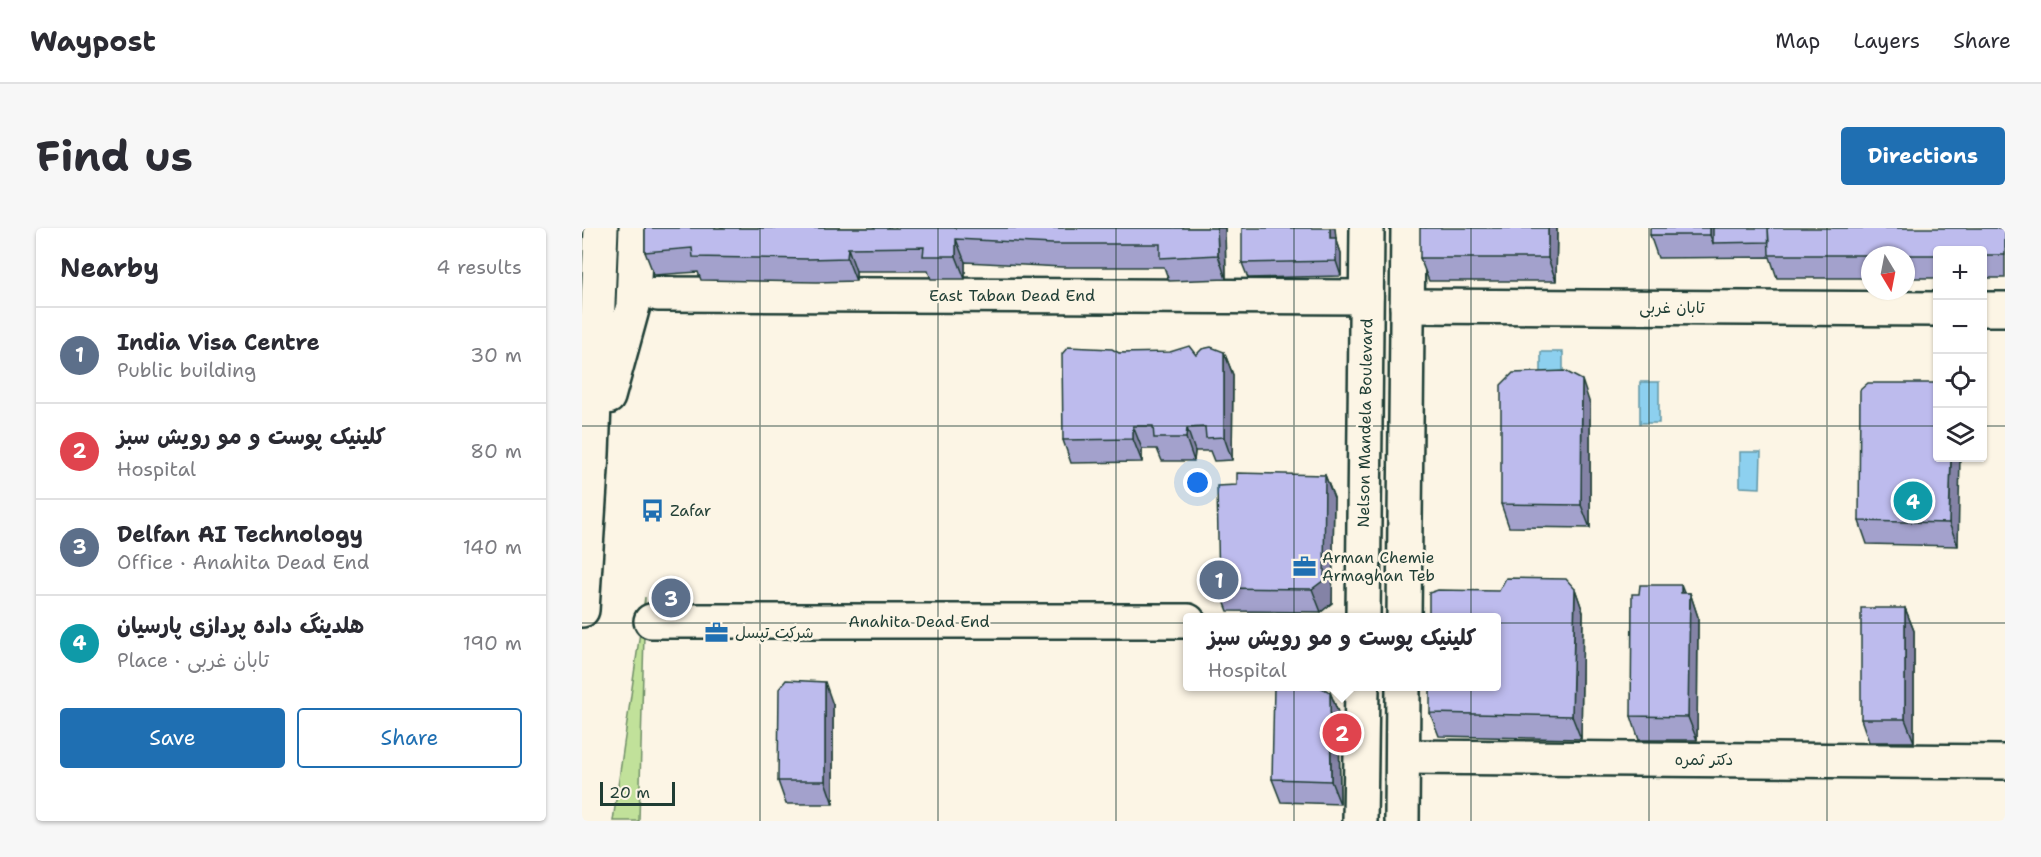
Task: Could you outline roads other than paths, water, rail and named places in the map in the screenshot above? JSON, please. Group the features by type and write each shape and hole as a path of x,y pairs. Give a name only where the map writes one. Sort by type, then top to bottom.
{"main road":[{"path":"582,610 592,454 601,228"},
{"path":"592,454 633,306 636,228"},
{"name":"Nelson Mandela Boulevard","path":"1363,613 1367,228"},
{"path":"1404,613 1408,228"},
{"name":"East Taban Dead End","path":"658,294 1366,297"},
{"name":"تابان غربی","path":"1407,306 1933,309"},
{"path":"1987,309 2005,309"},
{"name":"Anahita Dead End","path":"651,621 1183,621"},
{"path":"1360,821 1362,691"},
{"path":"1402,821 1403,691"},
{"name":"دکتر ثمره","path":"1403,757 2005,762"}],"water":[{"path":"1541,352 1563,352 1563,387 1541,387"},
{"path":"1640,382 1659,382 1659,423 1640,423"},
{"path":"1740,452 1761,452 1760,488 1740,487"}],"place":[{"name":"هلدینگ داده پردازی پارسیان","path":"1913,501"},
{"name":"Zafar","path":"652,510"},
{"name":"Arman Chemie Armaghan Teb","path":"1304,566"},
{"name":"India Visa Centre","path":"1219,580"},
{"name":"Delfan AI Technology","path":"671,598"},
{"name":"شرکت تپسل","path":"717,632"},
{"name":"کلینیک پوست و مو رویش سبز","path":"1342,733"}]}
